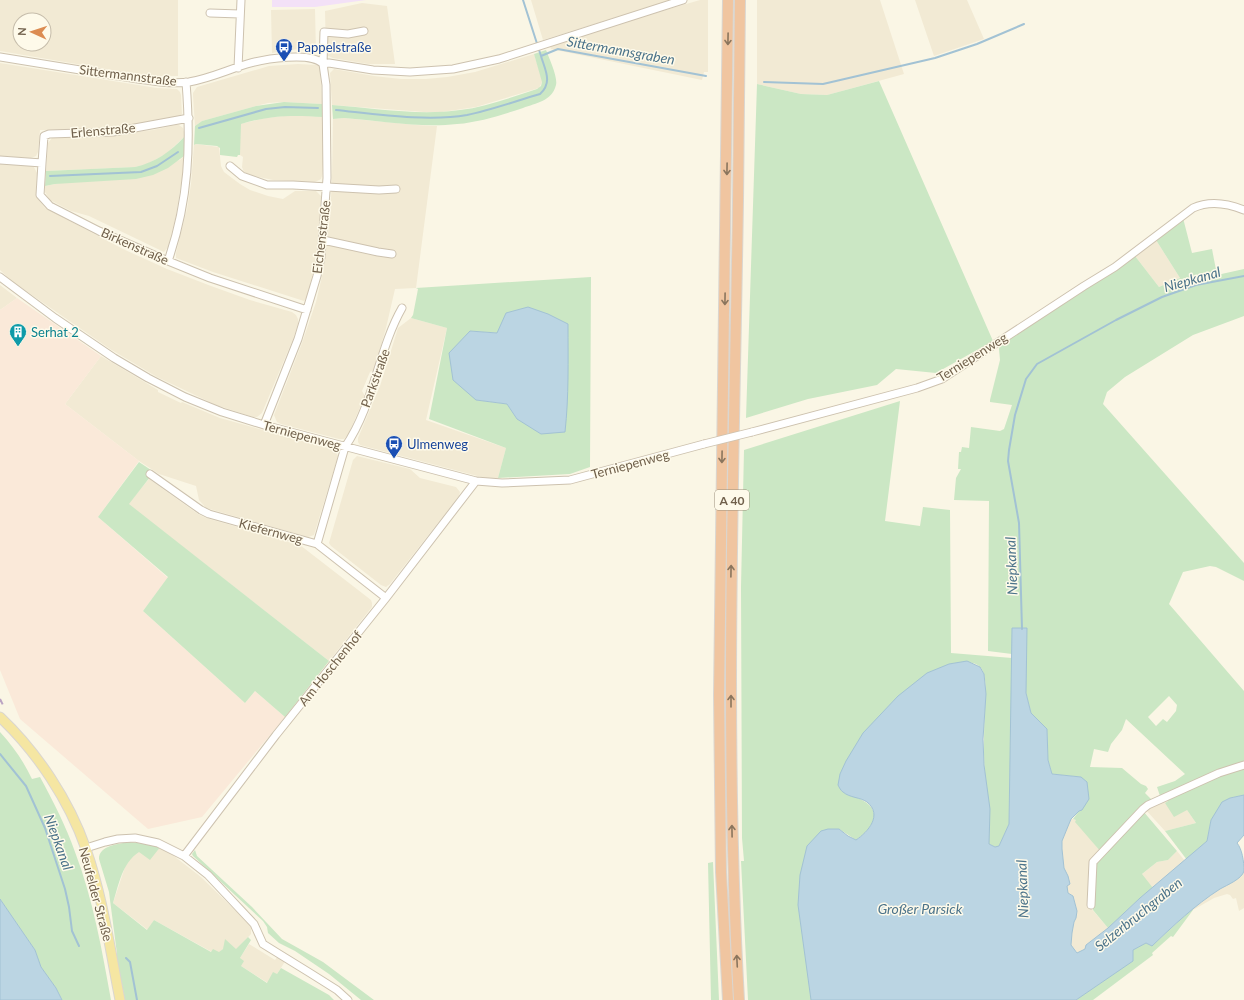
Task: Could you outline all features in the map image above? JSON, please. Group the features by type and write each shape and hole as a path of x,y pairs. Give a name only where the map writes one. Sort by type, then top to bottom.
{"highway":[{"name":"A 40","path":"728,0 719,695 721,872 728,1000"},
{"name":"A 40","path":"739,1000 731,797 731,651 740,0"}],"main road":[{"name":"Neufelder Straße","path":"0,717 34,754 70,812 86,848 101,901 120,1000"}],"street":[{"path":"238,68 241,0"},
{"name":"Sittermannstraße","path":"0,57 141,79 186,82 217,76 238,68 272,59 314,59 324,64 329,63 373,70 410,72 453,69 499,59 683,0"},
{"path":"210,13 240,14"},
{"path":"324,64 324,32 348,34 364,31"},
{"name":"Eichenstraße","path":"264,425 298,340 317,276 323,240 327,187 327,92 324,64"},
{"path":"168,261 182,210 187,180 189,118 186,82"},
{"name":"Erlenstraße","path":"42,163 44,136 49,134 113,132 189,118"},
{"path":"0,160 42,163"},
{"name":"Birkenstraße","path":"42,163 40,195 50,206 100,231 210,278 307,310"},
{"path":"230,166 242,176 267,185 379,190 396,189"},
{"name":"Terniepenweg","path":"0,278 114,358 184,397 222,412 264,425 476,481 502,483 570,480 917,388 942,379 1115,267 1193,208 1206,203 1218,203 1227,204 1244,210"},
{"path":"323,240 392,254"},
{"name":"Parkstraße","path":"345,447 352,437 374,384 394,322 402,308"},
{"path":"317,544 345,447"},
{"name":"Kiefernweg","path":"150,474 209,514 317,544 386,598"},
{"name":"Am Hoschenhof","path":"184,856 276,735 386,598 476,481"},
{"path":"1091,905 1093,862 1143,809 1148,805 1219,773 1244,765"},
{"path":"86,848 105,842 135,838 158,843 184,856 208,876 254,924 263,944 310,972 337,990 348,1000"}],"shaded area":[{"path":"0,0 178,0 178,76 147,76 0,51"},
{"path":"272,0 366,0 315,7 272,7"},
{"path":"531,0 672,0 543,40"},
{"path":"700,0 708,0 708,72 704,72 702,80 551,49 549,44"},
{"path":"757,0 880,0 904,74 827,95 801,94 757,84"},
{"path":"915,0 967,0 984,39 934,56"},
{"path":"362,3 387,6 395,64 368,64 333,58 326,55 325,11"},
{"path":"315,9 316,53 298,49 272,53 271,10"},
{"path":"534,54 542,79 539,88 476,107 442,112 424,112 332,105 330,73 334,69 401,79 426,79 475,72"},
{"path":"0,63 157,88 177,89 181,95 182,114 178,117 126,126 88,130 40,130 38,152 36,156 31,158 0,156"},
{"path":"298,64 317,65 320,67 322,104 284,102 268,103 202,121 195,126 193,93 197,87 269,66"},
{"path":"293,115 323,117 323,164 321,179 315,182 273,180 244,172 242,167 243,157 240,155 240,124 265,118"},
{"path":"344,118 437,126 416,288 395,289 374,370 370,372 362,391 365,396 348,435 344,439 339,439 281,424 277,422 274,415 316,302 323,272 330,217 333,119"},
{"path":"176,125 183,128 185,136 166,154 147,164 135,167 46,171 48,143 52,138 113,135 153,130"},
{"path":"194,145 219,147 221,166 224,172 250,190 283,199 295,191 316,191 321,196 316,260 307,297 304,301 213,272 176,258 187,209 191,184"},
{"path":"184,156 183,173 176,215 168,247 164,252 89,216 71,211 50,200 45,192 45,186 180,160"},
{"path":"0,163 28,165 34,167 37,173 37,198 45,208 123,249 167,269 211,286 250,300 292,312 296,315 298,324 293,339 262,413 257,417 253,417 216,405 157,377 110,349 13,282 0,270"},
{"path":"1156,240 1180,278 1159,287 1135,256"},
{"path":"0,285 17,298 0,310"},
{"path":"17,298 101,356 65,404 139,461 98,517 168,578 143,611 245,703 255,691 285,717 202,817 148,829 20,719 0,670 0,310"},
{"path":"411,318 447,328 426,420 506,448 498,478 485,478 360,445 358,442 358,438 380,386 398,328"},
{"path":"101,356 158,390 158,392 181,403 182,402 220,418 335,450 338,456 314,535 308,537 206,508 199,500 196,486 159,474 139,461 65,404"},
{"path":"357,456 410,469 420,478 456,487 460,492 459,496 390,584 386,587 381,585 329,543 353,460"},
{"path":"149,479 198,514 206,518 300,545 371,600 372,607 329,661 128,504"},
{"path":"1167,799 1168,801 1165,803 1187,810 1196,823 1165,831 1145,809"},
{"path":"1071,819 1076,820 1101,852 1090,907 1108,928 1086,945 1085,949 1078,953 1071,945 1077,911 1073,896 1068,893 1066,885 1069,885 1064,868 1062,849 1062,841"},
{"path":"161,846 201,877 251,926 251,934 236,950 223,949 219,953 212,952 154,920 148,930 113,903 126,864 132,856 139,851"},
{"path":"1177,851 1185,861 1153,888 1141,875 1157,862 1168,860"},
{"path":"1244,870 1244,908 1239,911 1236,898 1233,899 1227,894 1214,898 1193,910 1192,909 1213,893 1241,876"},
{"path":"249,944 275,960 278,956 286,960 277,974 268,983 241,966 240,958"}],"green space":[{"path":"546,50 556,77 556,85 551,95 543,101 499,116 466,123 443,125 415,125 344,118 333,119 332,105 412,112 444,112 479,107 537,89 541,86 542,82 534,54"},
{"path":"879,81 993,341 936,373 896,369 877,385 808,399 746,418 757,84 801,94 827,95"},
{"path":"284,102 322,104 323,117 282,116 241,124 240,155 237,157 220,155 220,148 217,146 194,145 195,126 202,121 256,106"},
{"path":"185,136 184,156 168,168 153,175 136,179 55,184 45,186 46,171 135,167 143,165 162,156"},
{"path":"1183,218 1192,253 1212,249 1217,275 1244,269 1244,316 1193,335 1125,377 1107,392 1103,404 1244,563 1244,581 1216,567 1210,566 1183,572 1169,604 1244,691 1244,763 1160,796 1157,787 1175,781 1185,774 1126,719 1122,730 1111,744 1108,752 1094,749 1090,767 1122,768 1141,784 1146,786 1148,789 1145,793 1152,800 1101,852 1075,822 1076,820 1073,819 1079,811 1081,777 1052,774 1048,760 1047,729 1031,713 1026,693 1026,670 1013,628 1012,654 988,651 989,501 954,500 956,478 961,469 958,469 959,452 961,452 962,447 969,448 971,427 1000,431 1004,429 1012,405 990,402 1000,360 1000,345 1135,256 1159,287 1180,278 1156,240","holes":["1169,696 1177,705 1176,711 1167,722 1163,719 1156,726 1148,717"]},
{"path":"591,277 590,467 570,474 498,478 506,448 429,419 447,328 411,318 413,315 418,289 416,288","holes":["470,331 497,333 517,419 507,404 476,400"]},
{"path":"900,401 885,521 920,526 923,507 950,510 951,653 1012,658 1009,824 999,846 995,847 989,844 984,761 985,677 981,668 974,663 966,662 949,664 858,798 866,802 874,813 872,824 868,830 856,840 839,829 811,1000 748,1000 741,861 744,861 742,838 741,587 744,450"},
{"path":"139,462 154,472 129,504 329,661 285,717 255,691 245,703 143,611 168,577 98,517"},
{"path":"0,732 18,754 32,779 40,777 68,833 92,906 111,1000 62,1000 56,988 41,967 35,950 0,899"},
{"path":"1244,767 1244,795 1230,798 1211,820 1207,841 1187,860 1165,831 1196,823 1187,810 1174,817 1165,803 1168,801 1167,799 1221,775"},
{"path":"1143,811 1177,851 1168,860 1157,862 1142,874 1153,888 1108,928 1093,910 1093,867 1096,860"},
{"path":"130,842 161,846 150,860 139,852 133,857 122,874 113,903 147,930 154,920 211,952 213,949 219,952 223,949 225,939 236,949 248,937 251,940 240,958 244,961 241,966 267,983 273,972 277,974 281,968 329,995 334,1000 125,1000 116,955 109,892 99,859 100,854 106,848"},
{"path":"195,850 197,856 252,907 282,939 323,962 374,1000 361,1000 329,974 295,951 279,943 268,933 267,927 263,921 193,856 192,854"},
{"path":"713,862 719,1000 711,1000 708,863"},
{"path":"1192,909 1193,910 1173,937 1171,936 1152,953 1153,955 1093,1000 1076,1000 1132,961 1132,950 1146,943 1152,946"}],"water":[{"path":"528,307 548,314 568,324 568,392 565,432 541,434 517,419 507,404 476,400 453,380 449,353 470,331 497,333 506,313"},
{"name":"Großer Parsick","path":"1012,628 1027,628 1026,693 1031,713 1047,729 1048,760 1052,774 1081,777 1087,782 1089,799 1082,810 1071,819 1062,841 1064,868 1070,884 1067,886 1068,893 1073,896 1077,911 1071,945 1077,953 1085,949 1086,945 1108,928 1140,898 1207,841 1211,820 1222,802 1230,798 1244,795 1244,835 1237,843 1243,859 1243,874 1193,909 1152,946 1146,943 1133,950 1133,961 1076,1000 811,1000 798,905 800,875 807,846 821,831 828,829 839,829 856,840 869,828 874,818 872,807 864,800 846,794 838,785 840,774 846,761 863,733 898,696 927,673 949,664 967,661 980,667 984,674 986,694 983,739 984,765 990,809 989,844 995,847 999,846 1009,824"},
{"path":"0,899 35,950 41,967 56,988 62,1000 0,1000"}],"waterway":[{"path":"523,0 541,56"},
{"name":"Sittermannsgraben","path":"764,82 823,84 935,58 977,44 1024,24"},
{"name":"Sittermannsgraben","path":"336,110 419,118 452,117 485,111 540,94 544,89 547,80 546,71 541,56 558,49 706,76"},
{"name":"Sittermannsgraben","path":"199,128 266,109 285,107 318,108"},
{"name":"Sittermannsgraben","path":"50,176 141,172 157,166 178,152"},
{"name":"Niepkanal","path":"1022,629 1019,523 1008,461 1015,415 1026,379 1037,364 1116,320 1162,297 1196,285 1244,276"},
{"name":"Niepkanal","path":"0,754 26,786 45,828 65,889 72,931 79,946"},
{"name":"Niepkanal","path":"126,958 130,962 137,1000"}],"railway":[{"path":"0,699 4,707"}],"place":[{"name":"Pappelstraße","path":"284,62"},
{"name":"Serhat 2","path":"18,347"},
{"name":"Ulmenweg","path":"394,459"}],"water label":[{"name":"Selzerbruchgraben","path":"1138,914"}]}
